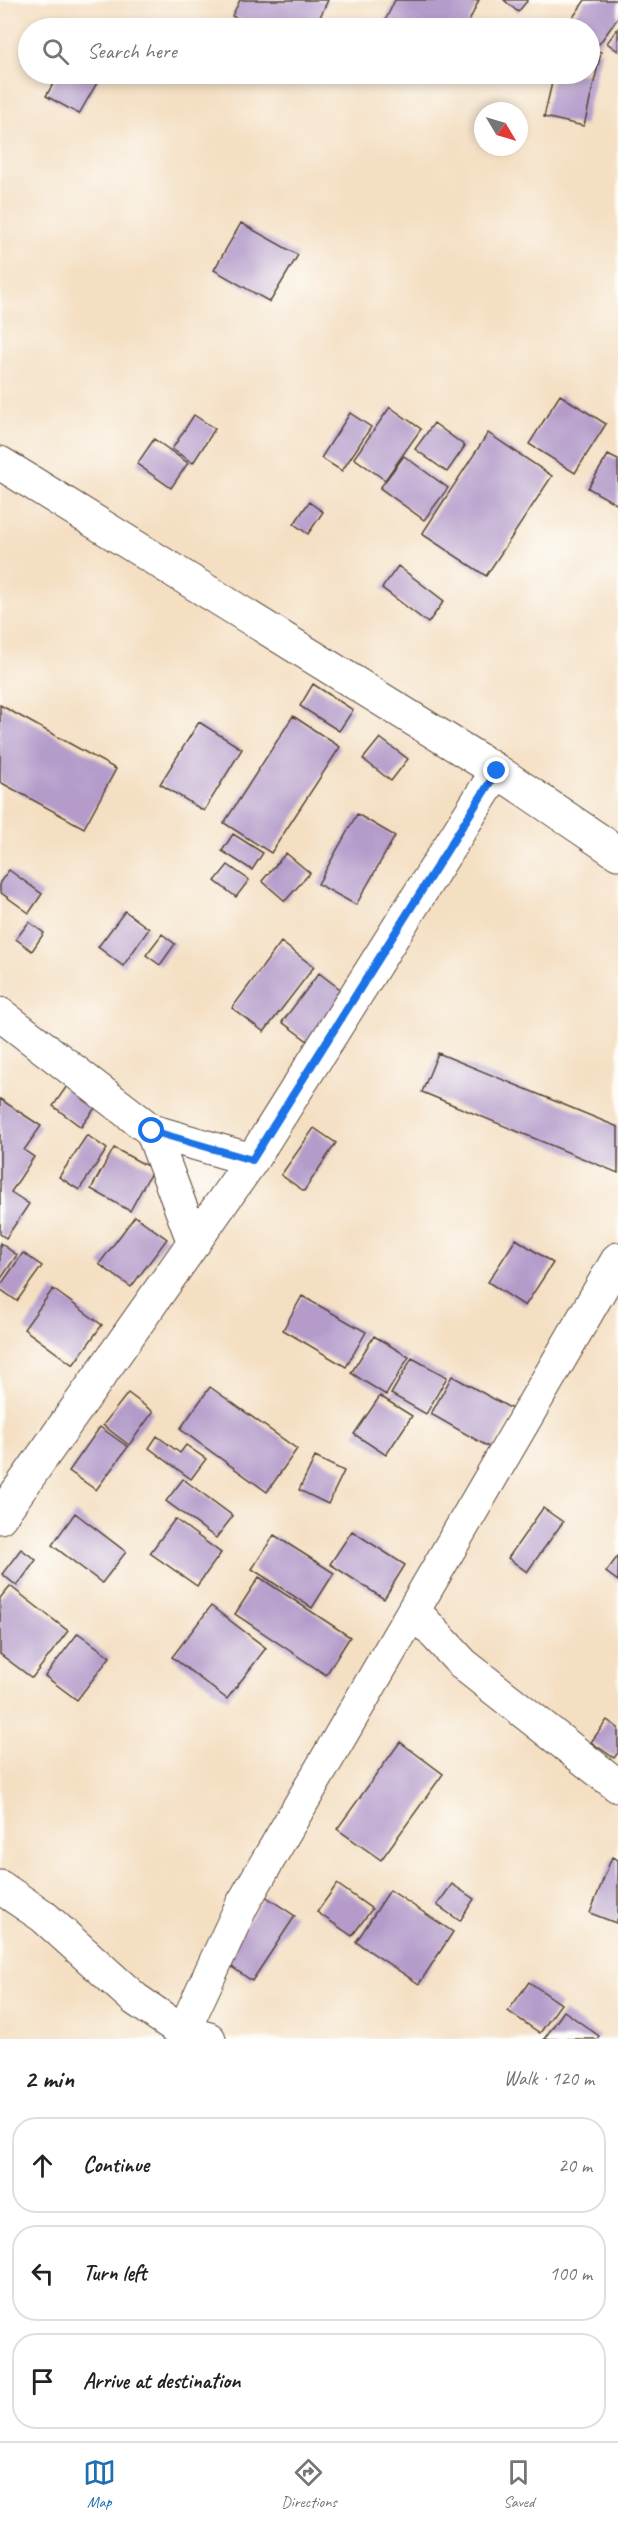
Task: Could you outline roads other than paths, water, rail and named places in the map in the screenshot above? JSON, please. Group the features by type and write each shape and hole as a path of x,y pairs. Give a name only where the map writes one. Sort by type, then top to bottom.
{"street":[{"path":"2,469 497,771 618,853"},
{"path":"6,1496 194,1243 252,1160 497,771"},
{"path":"0,1014 152,1131 252,1160"},
{"path":"152,1131 194,1243"},
{"path":"0,1887 43,1916 135,1999 196,2036 242,1905 618,1259"},
{"path":"414,1611 463,1664 618,1786"}]}
